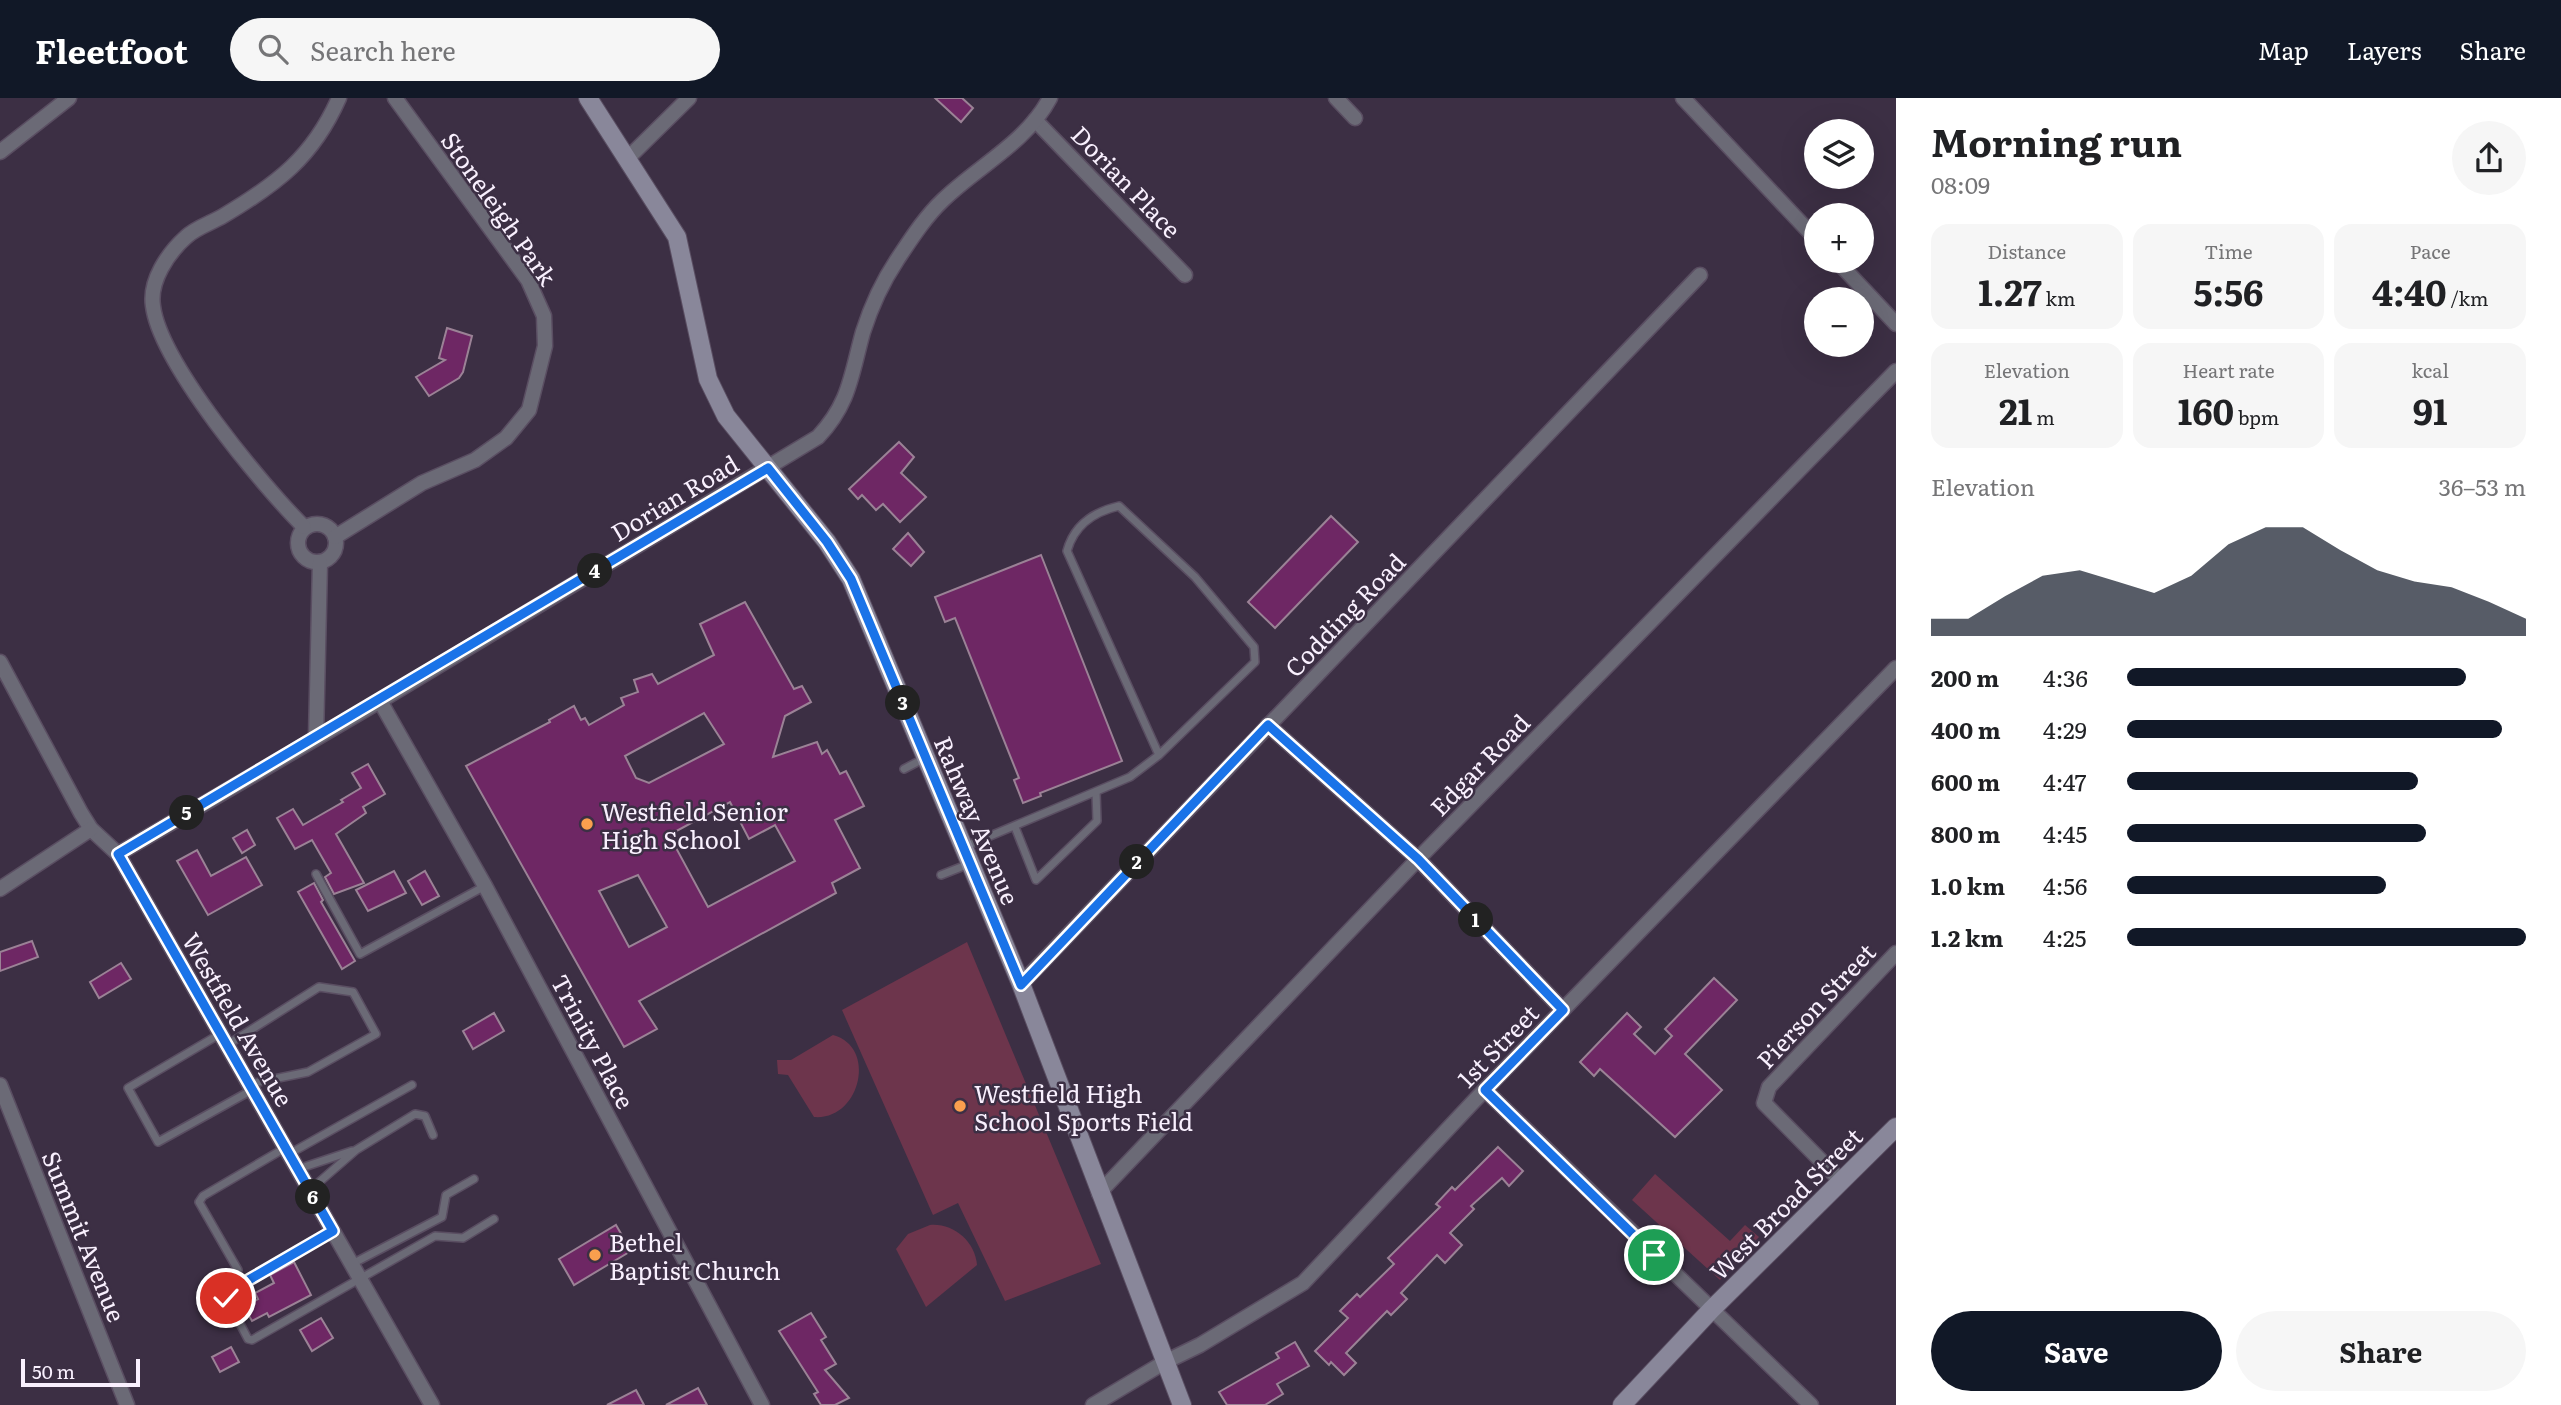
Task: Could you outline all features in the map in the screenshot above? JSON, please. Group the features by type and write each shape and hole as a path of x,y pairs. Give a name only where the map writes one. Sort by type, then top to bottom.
{"street":[{"path":"0,152 69,98"},
{"path":"304,527 276,499 197,398 163,336 152,305 158,271 186,236 287,175 310,150 338,98"},
{"name":"Stoneleigh Park","path":"316,737 320,562 335,550 335,537 422,483 475,460 506,438 529,410 545,346 544,316 528,280 395,98"},
{"name":"Rahway Avenue","path":"588,98 677,237 708,379 726,416 827,542 851,579 1021,985 1182,1405"},
{"path":"628,158 689,98"},
{"name":"Dorian Road","path":"118,854 380,701 818,437 836,418 847,395 864,330 880,291 916,233 941,202 1016,140 1035,120 1050,98"},
{"path":"1336,98 1355,118"},
{"path":"1683,98 1804,226"},
{"name":"Dorian Place","path":"1035,120 1185,275"},
{"path":"1848,273 1896,324"},
{"name":"Codding Road","path":"1021,985 1700,275"},
{"name":"Edgar Road","path":"1099,1193 1418,859 1896,371"},
{"path":"304,527 323,524 335,537"},
{"path":"304,527 298,538 299,551 308,560 320,562"},
{"name":"Westfield Avenue","path":"0,662 91,829 118,854 432,1405"},
{"name":"1st Street","path":"1093,1405 1303,1283 1485,1090 1896,668"},
{"name":"Trinity Place","path":"380,701 485,886 762,1405"},
{"path":"1268,725 1418,859 1563,1010"},
{"path":"0,889 91,829"},
{"name":"Pierson Street","path":"1842,1181 1764,1103 1769,1087 1896,953"},
{"name":"Summit Avenue","path":"0,1085 127,1405"},
{"path":"1485,1090 1811,1405"},
{"name":"West Broad Street","path":"1622,1405 1711,1310 1896,1127"}],"lane":[{"path":"941,875 967,855 1015,827 1130,777 1159,755 1255,662 1254,647 1195,577 1119,506 1097,511 1071,534 1067,551 1159,755"},
{"path":"904,769 926,758"},
{"path":"1015,827 1036,880 1097,821 1096,792"},
{"path":"316,874 360,954 485,886"},
{"path":"319,987 353,992 376,1034 308,1072 251,1087 158,1142 128,1088 224,1039 319,987"},
{"path":"237,1270 200,1202 203,1196 412,1085"},
{"path":"310,1191 356,1150 415,1114 425,1116 433,1135"},
{"path":"298,1169 356,1150"},
{"path":"352,1264 442,1217 446,1195 474,1179"},
{"path":"333,1231 225,1295 246,1336 252,1340 435,1236 463,1238 494,1219"}],"shaded area":[{"name":"Westfield High School Sports Field","path":"967,942 1101,1264 1005,1301 958,1203 933,1215 842,1010"},
{"path":"833,1035 847,1042 855,1053 859,1067 858,1082 843,1108 830,1115 814,1117 788,1075 778,1074 777,1060 791,1060"},
{"path":"1655,1174 1730,1241 1745,1225 1759,1237 1720,1280 1632,1200"},
{"path":"930,1225 947,1227 961,1235 972,1248 977,1265 926,1307 896,1249 908,1234"}],"building":[{"path":"935,98 962,98 973,108 961,122"},
{"path":"447,328 472,336 463,372 459,378 429,396 416,377 445,360 439,358"},
{"path":"899,442 914,457 901,473 926,497 900,522 883,504 876,510 862,495 858,499 849,489"},
{"path":"1331,516 1358,542 1275,628 1248,602"},
{"path":"908,533 924,552 911,566 893,549"},
{"path":"1041,555 1122,761 1040,793 1041,796 1023,803 1014,780 1019,778 955,618 945,622 935,597"},
{"name":"Westfield Senior High School","path":"745,602 794,689 802,686 811,702 785,716 773,757 817,742 822,754 827,750 840,774 846,771 864,806 835,820 860,868 832,883 836,893 639,1001 657,1029 624,1047 466,766 550,722 549,720 574,706 581,720 585,718 589,725 624,705 621,698 638,692 634,680 652,674 658,684 714,655 700,624","holes":["704,713 724,744 649,783 636,778 625,756","730,802 749,839 775,825 795,861 708,907 669,835","638,875 667,927 629,947 599,891"]},
{"path":"368,764 385,794 363,807 366,813 336,834 364,883 334,894 325,877 331,873 312,840 295,849 277,818 293,809 303,825 343,802 341,800 361,788 352,773"},
{"path":"247,830 255,845 242,853 233,838"},
{"path":"197,850 211,876 246,857 262,885 208,915 177,861"},
{"path":"394,871 406,893 368,911 356,890"},
{"path":"425,871 439,896 422,905 408,881"},
{"path":"314,883 323,900 321,902 355,961 342,969 298,892"},
{"path":"32,941 38,957 0,971 0,952"},
{"path":"121,963 131,979 99,998 90,982"},
{"path":"1714,978 1737,1000 1685,1054 1722,1090 1675,1137 1600,1069 1594,1076 1580,1062 1627,1013 1641,1027 1634,1034 1655,1054 1672,1036 1665,1029"},
{"path":"494,1013 504,1031 473,1049 463,1031"},
{"path":"1498,1147 1523,1171 1509,1186 1502,1178 1471,1206 1474,1209 1450,1233 1462,1245 1445,1263 1437,1255 1401,1293 1407,1299 1391,1315 1387,1311 1346,1353 1356,1363 1344,1375 1331,1362 1329,1365 1315,1351 1348,1318 1340,1311 1357,1294 1360,1297 1394,1264 1388,1258 1440,1207 1436,1204 1452,1187 1455,1190"},
{"name":"Bethel Baptist Church","path":"616,1225 631,1251 574,1285 559,1259"},
{"path":"294,1262 311,1295 269,1317 267,1313 252,1321 244,1307 258,1299 255,1293 274,1283 270,1275"},
{"path":"811,1313 826,1337 821,1340 836,1364 825,1370 849,1398 835,1405 821,1405 814,1394 818,1392 779,1331"},
{"path":"321,1318 333,1338 312,1351 300,1330"},
{"path":"1295,1342 1309,1366 1277,1384 1283,1394 1265,1405 1227,1405 1219,1392 1279,1358 1276,1353"},
{"path":"231,1347 239,1362 220,1372 212,1357"},
{"path":"698,1388 707,1405 666,1405"},
{"path":"636,1390 644,1405 607,1405"}],"place":[{"name":"Westfield Senior High School","path":"587,824"},
{"name":"Westfield High School Sports Field","path":"960,1106"},
{"name":"Bethel Baptist Church","path":"595,1255"}],"route":[{"path":"226,1298 228,1292 333,1231 118,854 380,701 768,468 827,542 851,579 1021,985 1268,725 1418,859 1563,1010 1485,1090 1654,1255"}]}
